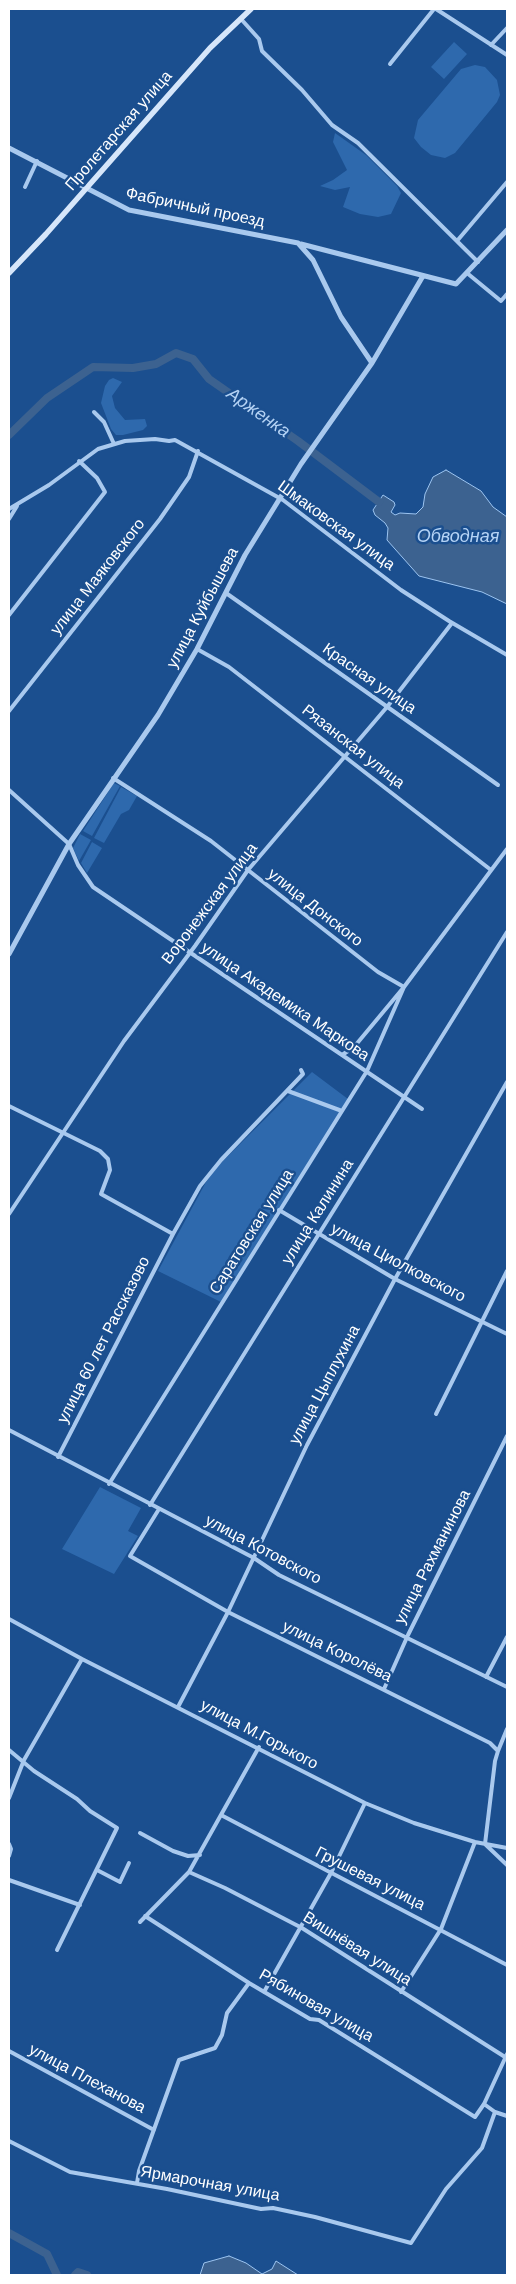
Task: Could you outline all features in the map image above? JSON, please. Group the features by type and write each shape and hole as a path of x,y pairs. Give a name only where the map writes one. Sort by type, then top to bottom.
{"main road":[{"name":"Пролетарская улица","path":"9,273 210,48 251,9"}],"street":[{"path":"390,64 435,9 507,55"},
{"path":"241,19 258,39 262,51 302,90 332,125 358,143 478,262"},
{"path":"490,45 507,28"},
{"name":"Фабричный проезд","path":"9,148 129,210 298,243 456,284 466,273"},
{"path":"25,187 37,161"},
{"path":"457,241 507,182"},
{"path":"507,230 466,273 501,301 507,294"},
{"path":"298,243 313,260 341,318 372,363"},
{"name":"улица Куйбышева","path":"9,954 69,844 158,715 197,649 245,555 302,464 372,363 423,276"},
{"path":"94,412 104,422 114,444"},
{"name":"Шмаковская улица","path":"9,509 49,485 98,450 125,441 148,439 175,440 280,498 401,590 507,655"},
{"name":"улица Маяковского","path":"9,711 160,519 189,477 198,452"},
{"path":"9,615 104,492 97,478 79,462"},
{"name":"Шмаковская улица","path":"9,519 18,504"},
{"name":"Красная улица","path":"226,593 498,786"},
{"name":"Воронежская улица","path":"9,1214 124,1041 190,953 248,870 387,707 452,623"},
{"name":"Рязанская улица","path":"197,649 229,667 491,870"},
{"name":"улица Донского","path":"113,778 211,841 378,972 404,987"},
{"name":"улица Академика Маркова","path":"9,790 69,844 78,865 93,887 422,1109"},
{"name":"Саратовская улица","path":"342,1055 354,1047 404,987 507,849"},
{"name":"улица Калинина","path":"150,1505 219,1398 318,1234 507,932"},
{"name":"Саратовская улица","path":"109,1484 367,1071 404,987"},
{"name":"улица 60 лет Рассказово","path":"58,1457 190,1203 211,1170 288,1092 303,1074 301,1070"},
{"name":"улица Цыплухина","path":"178,1707 228,1612 307,1445 395,1279 507,1082"},
{"path":"288,1092 342,1111"},
{"path":"9,1106 100,1151 108,1159 110,1170 101,1194 173,1234"},
{"name":"улица Циолковского","path":"279,1210 395,1279 507,1334"},
{"path":"436,1414 507,1271"},
{"name":"улица Котовского","path":"9,1430 109,1484 254,1558 280,1575 507,1687"},
{"name":"улица Рахманинова","path":"384,1689 406,1638 507,1436"},
{"name":"улица Королёва","path":"159,1509 130,1556 228,1612 490,1743 498,1751"},
{"name":"улица М.Горького","path":"9,1619 82,1659 259,1747 324,1784 365,1803 414,1823 475,1842 507,1848"},
{"path":"486,1677 507,1638"},
{"path":"9,1798 24,1760 82,1659"},
{"path":"507,1728 495,1761 485,1844 507,1865"},
{"path":"140,1922 189,1872 259,1747"},
{"path":"9,1750 24,1760 34,1770 78,1799 90,1811 118,1828 57,1950"},
{"path":"264,1992 302,1928 365,1803"},
{"name":"Грушевая улица","path":"221,1815 507,1965"},
{"path":"140,1833 173,1851 188,1856 200,1855"},
{"path":"401,1992 441,1929 475,1842"},
{"path":"9,1844 11,1849 9,1856"},
{"path":"97,1870 120,1882 129,1863"},
{"name":"Вишнёвая улица","path":"189,1872 225,1888 302,1928 401,1992 506,2056"},
{"path":"9,1880 80,1905"},
{"name":"Рябиновая улица","path":"145,1916 249,1983 310,2019 319,2020 475,2117 484,2104"},
{"name":"улица Плеханова","path":"136,2183 179,2060 214,2048 222,2036 227,2013 249,1983"},
{"name":"улица Плеханова","path":"9,2051 154,2130"},
{"path":"506,2056 484,2104 495,2112 507,2116"},
{"name":"Ярмарочная улица","path":"9,2141 70,2172 261,2208 282,2209 411,2243 446,2189 482,2148 495,2112"}],"shaded area":[{"path":"454,42 467,54 444,79 431,67"},
{"path":"475,65 485,67 497,80 500,95 497,102 455,153 445,158 431,155 414,138 418,120 461,69"},
{"path":"335,133 366,155 397,186 401,193 391,214 378,217 360,214 343,207 350,187 335,190 320,186 347,170 333,142"},
{"path":"113,378 122,382 112,396 115,408 125,420 145,419 147,426 143,430 116,435 111,429 101,403 105,386"},
{"path":"114,783 120,786 92,836 83,831"},
{"path":"121,787 137,796 129,810 121,814 104,843 94,838"},
{"path":"80,834 91,840 79,861 73,848"},
{"path":"92,842 102,848 87,873 81,863"},
{"path":"312,1072 348,1099 221,1302 158,1271 206,1182 218,1166"},
{"path":"100,1487 141,1508 128,1531 138,1536 114,1574 62,1549"}],"water":[{"name":"Обводная","path":"446,470 481,491 493,507 507,517 507,604 482,592 419,576 387,540 388,528 375,515 373,510 383,495 394,502 395,505 391,512 395,515 400,513 416,514 423,507 425,494 433,477"},
{"path":"229,2256 246,2263 262,2274 272,2269 276,2261 298,2275 200,2275 204,2263"}],"waterway":[{"name":"Арженка","path":"9,435 47,398 93,367 133,368 156,364 176,353 193,359 209,379 298,441 379,502"},
{"path":"9,2233 47,2254 57,2275"},
{"path":"75,2275 78,2272 87,2275"}]}
